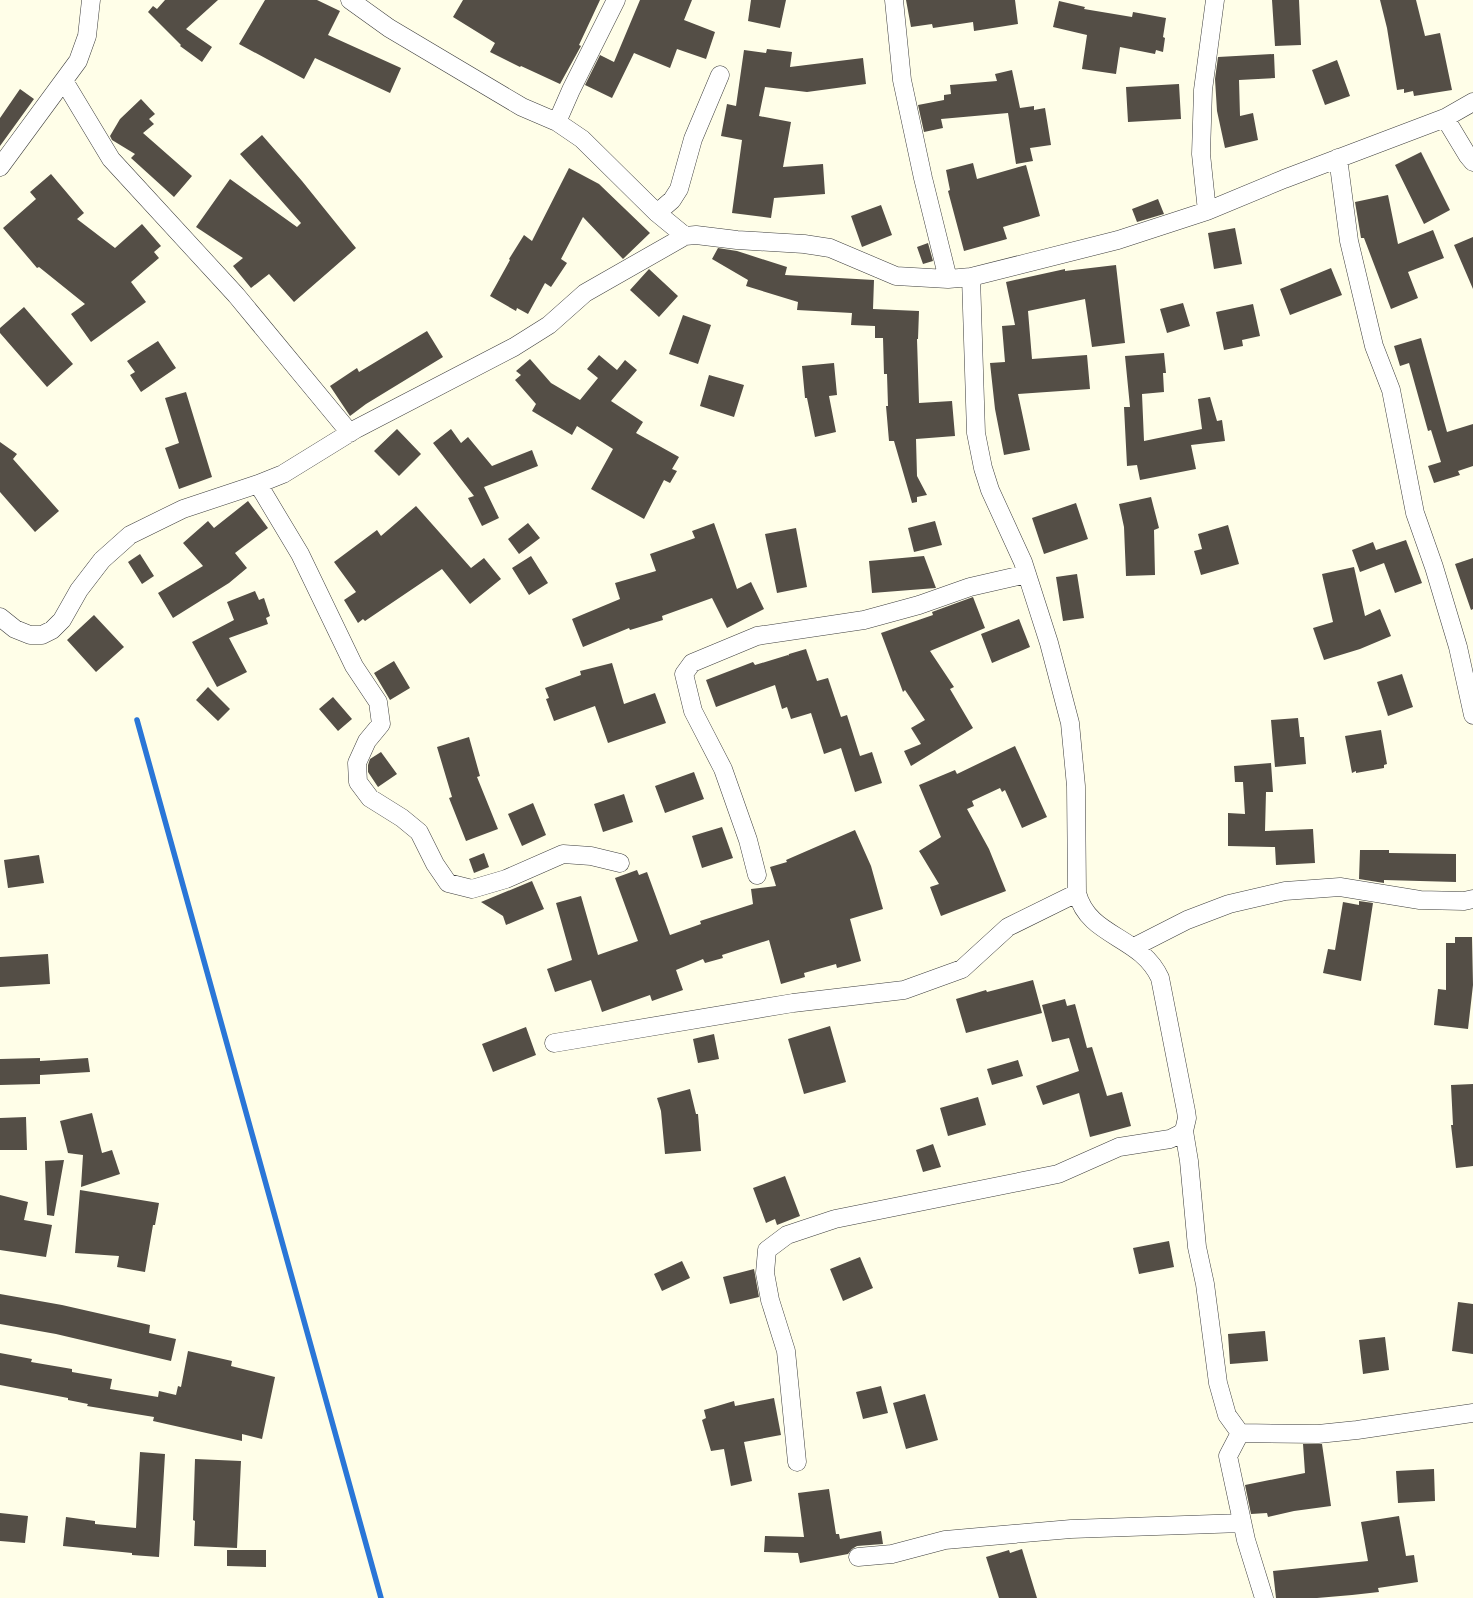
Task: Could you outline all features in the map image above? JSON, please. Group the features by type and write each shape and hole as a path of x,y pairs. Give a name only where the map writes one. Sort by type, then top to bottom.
{"street":[{"path":"0,167 78,60 87,36 91,0"},
{"path":"350,0 389,28 522,107 557,122 582,138 657,213 686,236"},
{"path":"557,122 616,0"},
{"path":"894,0 902,80 923,178 948,279"},
{"path":"1208,211 1201,154 1203,90 1215,0"},
{"path":"657,213 672,200 679,189 693,139 720,75"},
{"path":"64,80 111,159 236,295 350,433"},
{"path":"0,617 15,629 30,635 42,635 52,630 62,620 79,590 102,560 130,534 183,509 283,474 350,433 514,347 550,325 585,293 686,236 696,235 737,240 804,244 830,248 896,276 948,279 971,277 1118,240 1208,211 1338,158 1445,118 1473,102"},
{"path":"1445,118 1473,162"},
{"path":"1338,158 1349,241 1374,346 1391,390 1415,513 1434,567 1458,647 1473,715"},
{"path":"971,277 972,356 978,442 983,468 990,490 1023,562 1049,643 1070,723 1076,786 1077,893 1080,906 1097,925 1134,947 1154,966 1160,978 1186,1111 1187,1118 1184,1131 1190,1161 1197,1247 1205,1284 1218,1383 1227,1415 1240,1433"},
{"path":"258,484 300,554 354,666 378,702 381,724 367,741 357,763 358,782 370,798 402,818 419,832 435,864 448,883 472,889 506,879 563,854 591,856 620,863"},
{"path":"757,875 748,840 723,769 693,711 684,674 692,663 757,636 864,620 918,605 970,587 1027,574"},
{"path":"1134,947 1187,920 1229,904 1285,891 1340,887 1420,900 1464,901 1473,899"},
{"path":"554,1043 793,1004 904,990 962,969 1008,927 1077,893"},
{"path":"797,1462 786,1351 770,1300 765,1272 767,1250 787,1235 835,1219 1058,1174 1119,1147 1170,1138 1184,1131"},
{"path":"1240,1433 1318,1434 1473,1413"},
{"path":"1240,1433 1228,1456 1242,1523 1264,1598"},
{"path":"858,1557 892,1554 945,1540 1071,1529 1242,1523"}],"building":[{"path":"165,0 218,0 186,29 212,47 202,62 180,46 148,12 153,6 157,9"},
{"path":"265,0 317,0 340,11 328,35 401,68 390,93 315,58 304,79 239,44"},
{"path":"463,0 600,0 579,45 581,46 560,84 490,52 495,43 453,17"},
{"path":"640,0 692,0 684,20 715,32 706,59 677,49 670,68 634,53 612,98 585,85 600,55 614,62"},
{"path":"751,0 786,0 780,28 748,21"},
{"path":"906,0 1015,0 1018,24 974,31 973,22 933,28 932,24 911,27"},
{"path":"1272,0 1299,0 1301,45 1275,46"},
{"path":"1380,0 1416,0 1425,36 1440,33 1452,90 1414,96 1413,91 1404,93 1404,89 1397,90 1387,28"},
{"path":"1059,1 1085,7 1084,9 1132,17 1133,12 1166,18 1163,52 1156,50 1155,54 1120,47 1116,74 1082,69 1087,35 1053,27"},
{"path":"767,49 792,52 790,67 863,58 866,84 807,92 765,87 759,116 791,122 783,167 823,164 825,194 774,198 771,218 732,213 742,140 721,136 727,104 736,106 744,50 766,53"},
{"path":"1274,54 1275,78 1239,80 1240,116 1253,113 1258,140 1225,148 1217,111 1215,79 1218,57"},
{"path":"1337,60 1350,96 1325,105 1312,70"},
{"path":"1012,70 1020,108 1034,106 1034,110 1045,108 1051,145 1030,148 1033,161 1016,164 1008,113 941,119 943,128 924,132 918,105 944,100 944,95 951,94 950,85 997,81 995,74"},
{"path":"1179,84 1181,119 1128,122 1126,87"},
{"path":"20,89 34,99 0,146 0,118"},
{"path":"141,99 155,114 149,119 154,124 143,133 192,176 174,197 131,158 135,154 112,140 110,136 120,119"},
{"path":"262,135 356,248 294,302 269,274 251,288 233,266 243,258 196,227 230,179 297,227 301,223 240,154"},
{"path":"1421,152 1450,210 1424,224 1395,165"},
{"path":"973,163 977,179 1026,165 1040,216 1003,227 1007,239 964,251 948,191 950,190 946,170"},
{"path":"569,168 599,184 650,233 623,259 583,217 561,259 567,263 551,287 545,283 528,314 517,308 516,311 490,296 524,235 532,241"},
{"path":"51,174 84,213 77,219 115,248 142,224 161,246 154,252 159,258 131,282 146,302 91,342 71,314 85,304 39,267 37,268 3,228 36,199 30,192"},
{"path":"1388,195 1398,244 1433,230 1444,258 1408,272 1418,298 1391,309 1364,238 1361,238 1355,202"},
{"path":"1158,199 1164,214 1137,222 1132,209"},
{"path":"881,205 892,235 862,247 851,216"},
{"path":"1235,228 1242,264 1214,269 1208,233"},
{"path":"1473,237 1473,289 1454,245"},
{"path":"928,243 933,261 923,264 917,247"},
{"path":"718,248 737,251 787,267 785,275 874,280 873,309 919,311 917,339 919,403 952,401 955,436 916,439 917,476 927,495 917,497 917,502 912,503 894,441 889,441 886,406 888,406 887,374 884,374 883,338 875,338 875,326 851,325 852,313 797,310 798,302 746,286 748,280 712,259"},
{"path":"1116,265 1125,343 1092,347 1085,299 1028,311 1032,359 1087,355 1090,389 1018,394 1030,450 1004,455 995,409 990,363 1005,362 1002,326 1015,325 1006,282 1065,269 1065,271"},
{"path":"1331,268 1342,295 1290,315 1280,289"},
{"path":"649,269 678,296 659,317 630,290"},
{"path":"1183,303 1190,326 1167,333 1160,309"},
{"path":"1253,304 1260,336 1242,340 1243,346 1224,350 1216,312"},
{"path":"24,307 73,364 47,387 0,333 0,328"},
{"path":"683,315 711,325 698,364 669,354"},
{"path":"427,331 443,357 366,404 350,416 330,386 357,368 359,372"},
{"path":"1421,338 1447,432 1473,424 1473,466 1458,471 1460,475 1434,483 1428,466 1441,462 1431,430 1428,431 1409,363 1400,366 1394,346"},
{"path":"158,341 176,368 141,392 130,375 135,372 127,361"},
{"path":"1164,353 1166,373 1163,373 1164,392 1142,394 1144,441 1202,429 1198,399 1210,397 1217,421 1222,420 1225,441 1191,445 1196,469 1140,480 1137,465 1127,466 1124,407 1130,407 1125,356"},
{"path":"599,355 617,370 625,360 637,370 611,401 643,422 636,433 679,457 672,469 677,471 670,483 664,480 644,519 591,489 613,449 577,426 572,435 532,411 536,404 515,380 521,375 516,371 530,359 551,383 580,400 598,378 587,369"},
{"path":"834,363 837,395 829,396 836,432 815,437 807,398 805,398 802,366"},
{"path":"709,375 744,385 734,417 700,406"},
{"path":"186,392 212,477 179,489 165,448 179,443 165,398"},
{"path":"397,429 421,454 399,476 374,451"},
{"path":"451,429 461,443 468,437 492,466 532,450 538,466 484,487 499,518 482,526 468,498 474,496 433,443"},
{"path":"0,442 17,454 13,459 59,511 35,532 0,492"},
{"path":"1151,497 1159,528 1154,530 1155,575 1126,576 1124,527 1119,504"},
{"path":"248,501 268,528 235,553 247,568 229,583 173,618 158,593 203,566 183,543 208,521 214,528"},
{"path":"1076,503 1088,539 1044,554 1032,518"},
{"path":"416,506 471,568 484,558 501,579 470,604 442,569 365,621 363,619 358,623 344,600 356,592 334,562 377,530 381,536"},
{"path":"935,521 942,545 914,552 908,528"},
{"path":"528,523 540,538 519,554 508,539"},
{"path":"714,523 737,589 751,582 764,609 727,628 712,598 662,616 663,620 630,630 629,628 583,647 572,619 620,599 615,583 656,571 650,554 695,538 692,531"},
{"path":"1228,525 1239,564 1201,575 1194,551 1202,549 1198,534"},
{"path":"796,528 807,587 777,593 765,534"},
{"path":"1406,540 1422,583 1395,593 1384,563 1360,572 1352,550 1373,542 1376,550"},
{"path":"140,554 154,576 142,584 128,562"},
{"path":"531,556 548,583 529,595 512,568"},
{"path":"924,556 936,588 872,593 869,561"},
{"path":"1473,558 1473,609 1471,610 1455,564"},
{"path":"1354,567 1365,616 1380,609 1391,636 1360,649 1324,660 1313,628 1333,622 1322,574"},
{"path":"1077,574 1084,618 1063,621 1056,577"},
{"path":"255,591 259,600 264,598 270,616 266,618 268,624 229,638 247,672 217,687 192,642 234,620 227,602"},
{"path":"973,597 985,628 930,651 954,687 950,689 973,728 911,766 904,751 921,744 911,728 925,720 905,690 903,692 881,633 933,615 932,612"},
{"path":"94,615 124,647 96,672 67,640"},
{"path":"1019,619 1030,647 992,663 981,634"},
{"path":"806,649 817,681 828,678 841,717 847,715 860,756 872,752 882,783 855,792 841,748 824,754 811,713 791,719 787,707 782,709 775,685 716,707 706,680 753,662 755,665"},
{"path":"394,661 410,688 390,700 374,673"},
{"path":"612,663 624,704 655,693 666,723 608,743 595,706 554,721 546,699 549,698 545,688 581,675 580,671"},
{"path":"1402,674 1413,707 1388,716 1377,682"},
{"path":"208,687 230,709 218,721 196,700"},
{"path":"333,697 352,719 338,731 319,709"},
{"path":"1298,718 1300,737 1304,737 1306,764 1275,767 1271,720"},
{"path":"1381,730 1387,764 1384,765 1384,768 1352,773 1345,736"},
{"path":"469,737 480,776 477,777 498,829 466,841 449,798 452,797 437,747"},
{"path":"1015,746 1047,817 1022,828 1005,790 1002,792 1000,788 972,801 974,806 967,809 989,849 1006,891 941,916 930,887 939,884 919,851 941,837 919,785 955,770 957,774"},
{"path":"381,752 397,774 378,787 368,772 368,765 370,759"},
{"path":"1271,763 1273,792 1266,792 1265,831 1313,829 1315,863 1276,865 1275,847 1228,846 1228,813 1245,814 1243,782 1235,782 1234,766"},
{"path":"694,772 704,799 665,813 655,786"},
{"path":"624,794 633,822 603,832 594,804"},
{"path":"533,803 546,835 522,846 508,814"},
{"path":"722,827 733,858 702,868 692,836"},
{"path":"855,830 871,866 883,909 850,919 861,961 837,968 836,964 804,973 805,977 781,984 769,940 722,955 723,958 705,963 703,959 676,970 683,990 652,1001 650,995 602,1012 591,980 555,992 547,969 572,960 556,903 581,896 598,955 638,941 615,878 637,870 639,875 647,872 670,935 701,924 700,921 753,904 751,889 776,886 770,867 787,862 786,860"},
{"path":"1360,850 1389,850 1389,853 1456,854 1456,882 1384,880 1384,883 1359,879"},
{"path":"484,853 489,867 474,873 469,859"},
{"path":"39,855 44,883 8,888 4,860"},
{"path":"532,881 544,909 506,925 503,916 481,902"},
{"path":"1359,901 1373,903 1361,981 1323,973 1328,949 1335,950 1343,902 1359,905"},
{"path":"1455,937 1472,937 1473,985 1468,1029 1434,1025 1438,989 1446,990 1446,943 1455,943"},
{"path":"48,954 50,984 0,987 0,957"},
{"path":"1033,980 1042,1013 966,1033 956,999 986,990 987,992"},
{"path":"1065,999 1067,1006 1075,1004 1087,1048 1092,1047 1107,1096 1122,1092 1131,1126 1090,1137 1079,1093 1043,1105 1036,1086 1079,1071 1069,1038 1052,1042 1042,1005"},
{"path":"830,1026 846,1082 804,1094 788,1039"},
{"path":"526,1027 536,1055 493,1072 482,1044"},
{"path":"714,1034 719,1059 698,1063 693,1039"},
{"path":"40,1058 40,1061 88,1058 90,1072 40,1075 40,1084 0,1085 0,1059"},
{"path":"1018,1060 1023,1076 992,1085 987,1069"},
{"path":"1473,1084 1473,1166 1456,1168 1451,1125 1453,1125 1451,1085"},
{"path":"690,1089 696,1114 698,1114 701,1151 665,1154 661,1111 657,1098"},
{"path":"978,1097 986,1125 948,1136 940,1108"},
{"path":"92,1113 102,1153 112,1150 120,1174 81,1187 83,1155 68,1153 60,1121"},
{"path":"26,1117 27,1150 0,1150 0,1118"},
{"path":"933,1144 941,1167 923,1172 916,1150"},
{"path":"64,1160 54,1216 47,1215 45,1161"},
{"path":"785,1176 800,1216 777,1225 775,1219 766,1223 753,1188"},
{"path":"80,1190 159,1203 155,1225 153,1225 145,1272 117,1267 119,1256 75,1253"},
{"path":"0,1195 28,1202 24,1220 52,1225 46,1257 0,1250"},
{"path":"1169,1241 1174,1267 1139,1274 1133,1248"},
{"path":"860,1257 873,1288 843,1301 830,1269"},
{"path":"682,1261 690,1278 662,1291 654,1274"},
{"path":"754,1269 759,1297 730,1304 723,1277"},
{"path":"0,1294 62,1305 150,1325 149,1333 176,1339 171,1361 56,1334 0,1324"},
{"path":"1458,1302 1473,1304 1473,1354 1452,1351"},
{"path":"1265,1331 1268,1361 1230,1364 1228,1334"},
{"path":"1385,1337 1389,1370 1363,1374 1359,1340"},
{"path":"188,1351 232,1361 231,1366 275,1377 262,1439 242,1434 242,1441 153,1421 154,1417 87,1406 88,1404 68,1400 68,1398 0,1385 0,1353 32,1359 31,1362 72,1369 72,1372 112,1379 110,1389 158,1397 159,1391 176,1395 178,1386 181,1387"},
{"path":"881,1386 888,1413 863,1419 856,1392"},
{"path":"925,1394 938,1440 906,1449 893,1403"},
{"path":"774,1398 781,1435 744,1442 752,1481 731,1486 724,1449 711,1451 702,1420 706,1418 704,1410 734,1401 735,1406"},
{"path":"1303,1444 1322,1444 1331,1506 1268,1517 1267,1513 1251,1514 1245,1485 1305,1473"},
{"path":"140,1452 165,1454 159,1557 63,1546 66,1517 95,1521 95,1524 136,1528"},
{"path":"195,1459 241,1461 237,1548 194,1546"},
{"path":"1434,1469 1435,1501 1398,1503 1396,1471"},
{"path":"829,1489 836,1534 839,1534 840,1539 881,1531 883,1544 857,1546 848,1554 800,1563 798,1553 764,1552 765,1536 804,1537 798,1493"},
{"path":"0,1513 28,1516 25,1543 0,1541"},
{"path":"1399,1516 1406,1556 1414,1555 1418,1582 1378,1588 1379,1592 1317,1598 1276,1598 1273,1571 1368,1561 1361,1522"},
{"path":"1022,1549 1037,1598 999,1598 986,1557 1009,1550 1010,1553"},
{"path":"227,1550 266,1550 266,1567 227,1566"}],"waterway":[{"path":"137,720 381,1598"}]}
